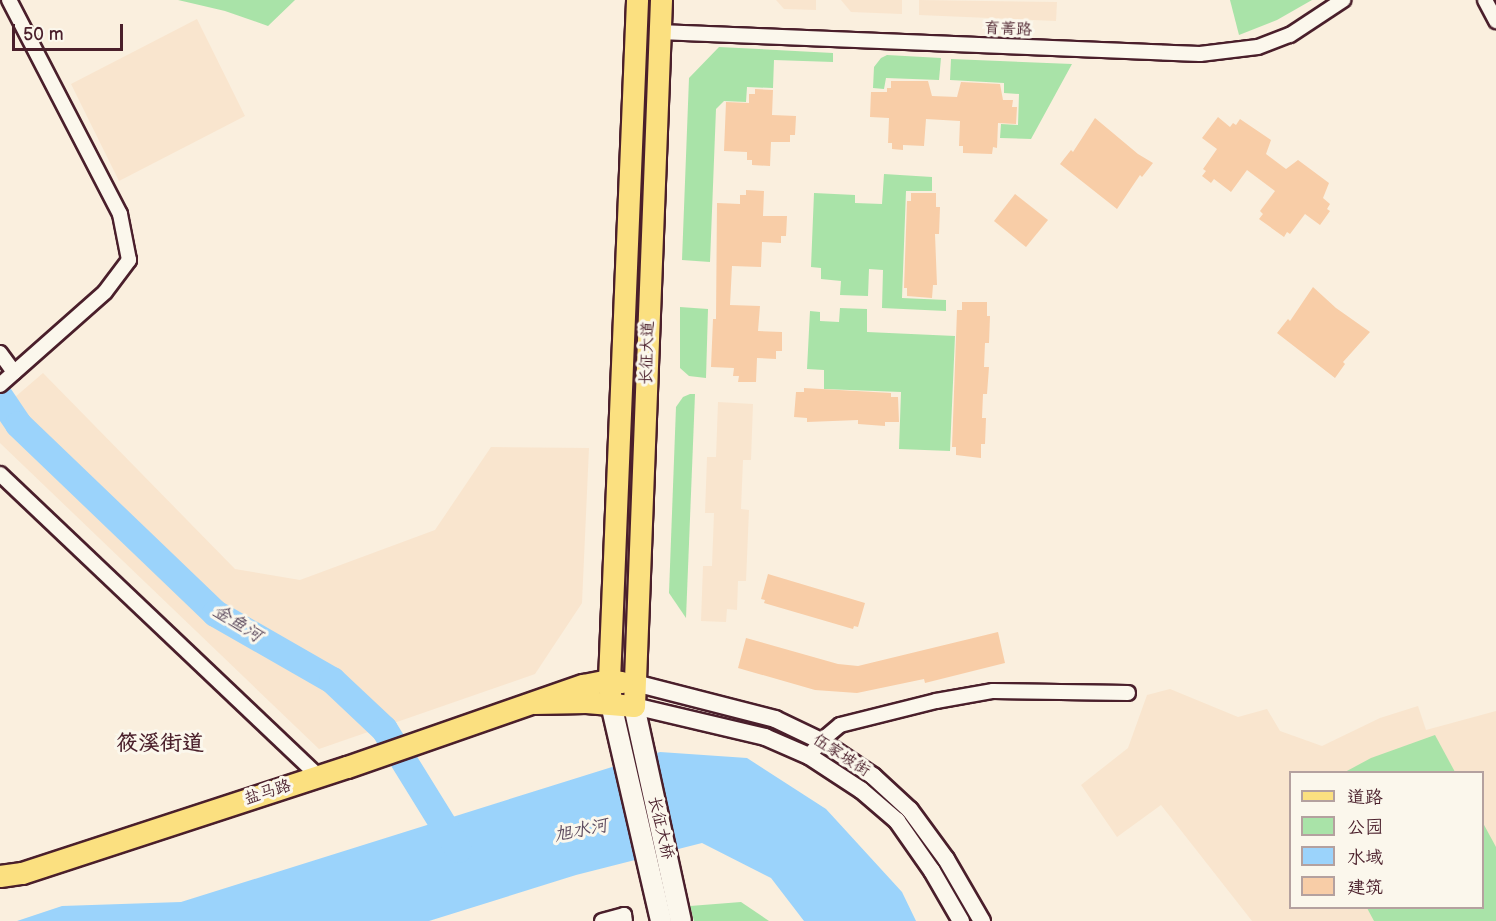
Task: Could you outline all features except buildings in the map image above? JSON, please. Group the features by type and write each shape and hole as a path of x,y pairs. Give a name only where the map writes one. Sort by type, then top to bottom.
{"main road":[{"name":"长征大道","path":"610,704 609,680 637,0"},
{"name":"长征大道","path":"633,706 661,0"},
{"name":"盐马路","path":"0,876 22,873 347,767 583,685 609,680 634,683"},
{"path":"534,703 633,706"},
{"name":"长征大桥","path":"610,704 661,921"},
{"name":"长征大桥","path":"633,706 681,921"}],"street":[{"path":"0,385 105,292 129,260 120,214 9,0"},
{"name":"育菁路","path":"659,32 1200,54 1258,47 1269,43 1290,35 1343,0"},
{"path":"1485,0 1496,21"},
{"path":"0,353 14,372"},
{"path":"0,474 318,776"},
{"name":"伍家坡街","path":"634,683 775,719 821,741 873,776 910,810 946,859 982,921"},
{"path":"808,756 840,725 936,701 993,691 1128,693"},
{"name":"伍家坡街","path":"633,706 765,736 808,756 861,790 897,821 932,871 961,921"},
{"path":"602,921 624,915 625,921"}],"shaded area":[{"path":"776,0 816,0 816,10 784,9"},
{"path":"841,0 902,0 902,14 851,12"},
{"path":"919,0 1057,2 1056,21 919,15"},
{"path":"197,19 245,116 119,181 71,84"},
{"path":"43,373 235,569 300,580 435,530 491,447 589,448 582,603 535,674 319,749 0,443 0,410"},
{"path":"718,402 753,404 751,460 743,460 741,509 749,510 746,581 738,581 737,610 727,609 726,622 701,621 703,566 712,566 714,513 705,513 707,457 716,457"},
{"path":"1170,689 1238,717 1267,709 1280,731 1322,746 1380,718 1418,706 1426,730 1496,711 1496,921 1252,921 1161,805 1117,837 1081,785 1128,748 1147,695"}],"green space":[{"path":"178,0 295,0 268,26 225,11"},
{"path":"1230,0 1312,0 1277,20 1239,35"},
{"path":"719,47 833,53 833,62 774,60 773,88 747,87 746,102 724,101 716,109 710,262 682,260 689,78"},
{"path":"887,55 941,58 939,80 886,78 884,89 873,88 874,67 881,58"},
{"path":"951,59 1072,64 1031,139 1000,138 1001,124 1018,125 1019,94 1004,93 1004,83 950,80"},
{"path":"884,174 932,177 932,191 906,191 902,298 946,300 946,311 882,308 883,270 869,269 868,296 840,295 841,281 821,279 821,268 811,267 814,193 855,195 855,203 882,204"},
{"path":"680,307 708,309 706,378 689,376 680,368"},
{"path":"840,308 867,309 867,332 955,336 950,451 899,449 901,392 824,389 824,370 807,369 810,311 820,312 820,321 839,322"},
{"path":"695,394 686,618 669,593 676,407 683,397"},
{"path":"1435,735 1454,771 1347,771 1371,758"},
{"path":"1484,825 1496,847 1496,921 1374,921 1368,909 1484,909"},
{"path":"741,902 769,921 694,921 690,906"}],"water":[{"name":"旭水河","path":"660,752 747,758 826,809 902,892 916,921 804,921 771,878 702,843 576,875 429,921 17,921 62,906 181,902"}],"waterway":[{"name":"金鱼河","path":"0,397 18,424 215,613 332,680 384,729 458,849"}],"district":[{"name":"筱溪街道","path":"160,744"}]}
